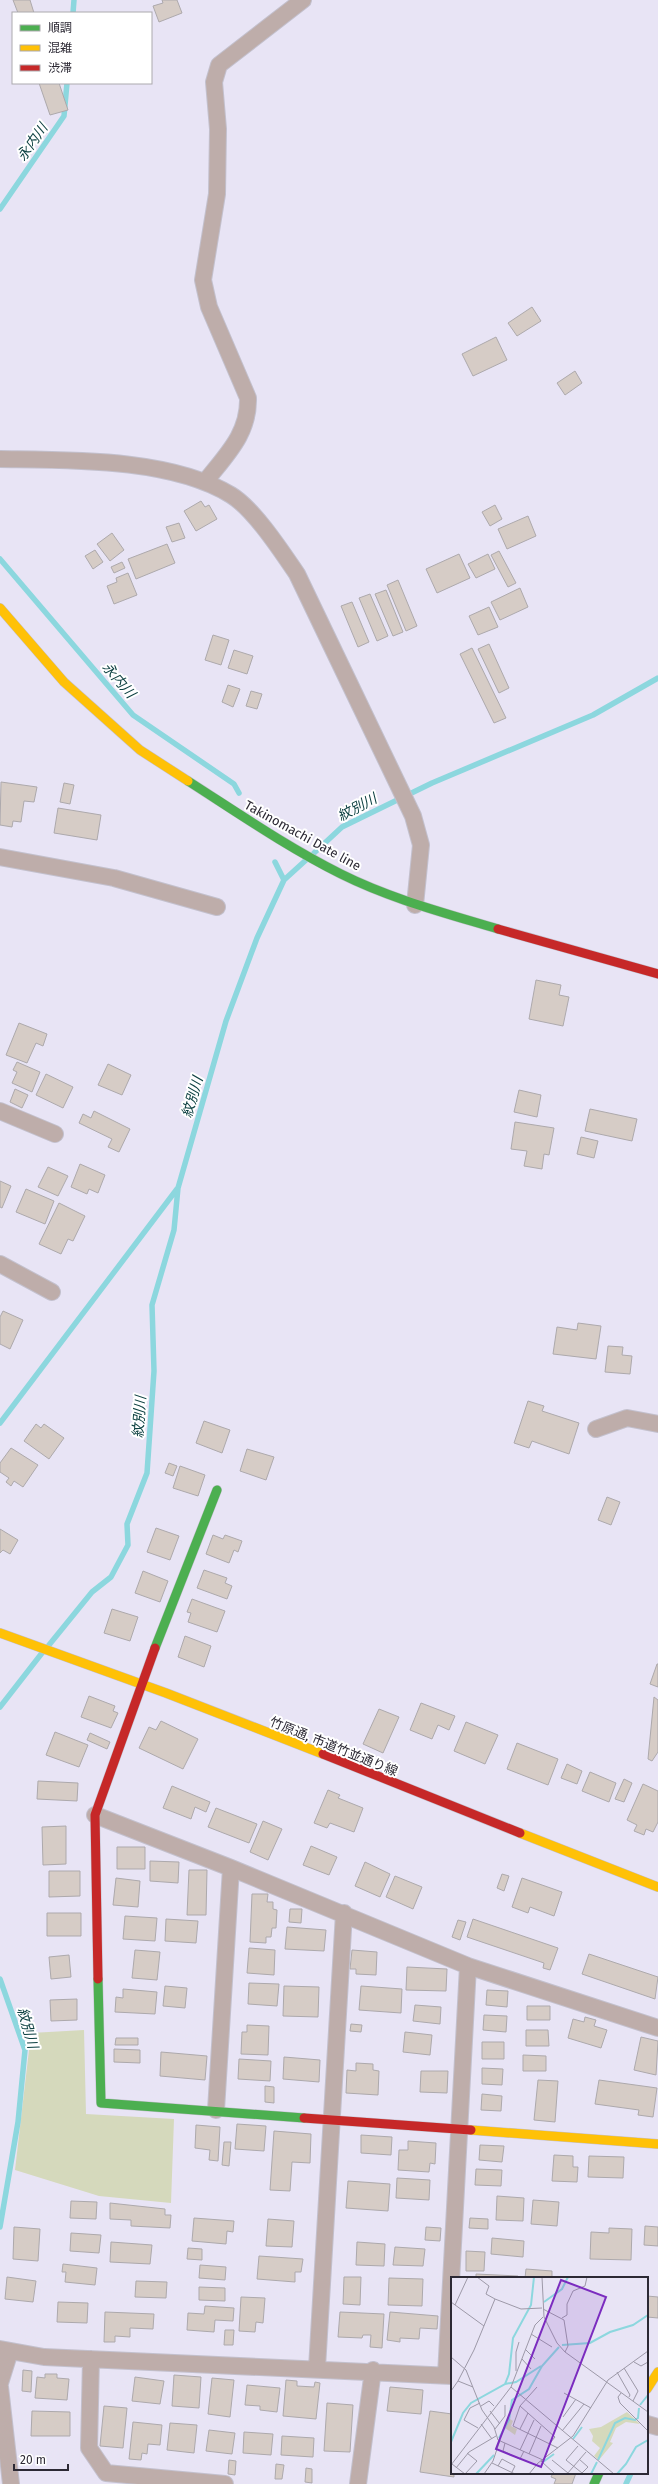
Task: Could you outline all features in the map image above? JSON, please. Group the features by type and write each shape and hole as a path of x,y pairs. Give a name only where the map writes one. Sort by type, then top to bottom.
{"street":[{"path":"204,482 237,442 248,415 248,398 209,307 203,280 217,194 218,129 214,82 219,65 303,0"},
{"path":"0,459 63,460 128,466 171,472 204,482 232,496 280,549 297,574 413,816 421,845 415,905"},
{"name":"Takinomachi Date line","path":"0,608 64,682 140,750 263,830 341,874 415,905 658,974"},
{"path":"0,857 114,878 217,907"},
{"path":"0,1111 55,1134"},
{"path":"0,1264 52,1292"},
{"path":"596,1429 627,1418 658,1424"},
{"path":"217,1490 141,1685 95,1815 101,2103 216,2110 658,2144"},
{"name":"竹原通, 市道竹並通り線","path":"0,1632 72,1657 658,1887"},
{"path":"95,1815 231,1868 468,1966 658,2028"},
{"path":"216,2110 231,1868"},
{"path":"317,2368 344,1914"},
{"path":"453,2277 468,1966"},
{"path":"0,2383 5,2350 44,2357 373,2370 449,2375 451,2330"},
{"path":"91,2359 89,2448 106,2473 225,2484"},
{"path":"358,2484 373,2370"},
{"path":"648,2387 658,2372"},
{"path":"0,2387 11,2484"},
{"path":"648,2424 658,2427"},
{"path":"594,2484 599,2474"}],"green space":[{"path":"84,2030 86,2114 174,2119 171,2203 99,2196 15,2170 31,2033"}],"building":[{"path":"13,0 30,0 34,12 18,12"},
{"path":"162,0 177,0 182,13 159,22 153,6 163,3"},
{"path":"39,84 59,84 68,110 50,115"},
{"path":"532,307 541,321 517,336 508,323"},
{"path":"496,337 507,360 473,376 462,354"},
{"path":"575,371 582,383 565,395 557,383"},
{"path":"201,501 205,507 209,505 217,519 196,531 184,511"},
{"path":"495,505 502,519 490,526 482,512"},
{"path":"528,516 536,536 507,549 498,529"},
{"path":"179,523 185,538 172,542 166,527"},
{"path":"112,533 124,550 110,561 97,544"},
{"path":"167,544 175,563 136,579 128,559"},
{"path":"95,550 103,562 93,569 85,556"},
{"path":"499,551 516,583 508,587 491,555"},
{"path":"459,554 470,578 437,593 426,569"},
{"path":"488,554 495,569 476,578 468,564"},
{"path":"122,562 125,568 114,573 111,567"},
{"path":"128,573 137,595 114,604 107,586 117,582 116,578"},
{"path":"398,580 417,626 406,631 387,585"},
{"path":"520,588 528,607 500,620 491,602"},
{"path":"386,590 403,632 393,636 375,594"},
{"path":"370,594 388,636 377,641 359,598"},
{"path":"352,602 369,642 358,647 341,606"},
{"path":"489,607 498,627 478,635 469,616"},
{"path":"213,635 229,640 221,665 205,660"},
{"path":"489,644 509,688 499,693 478,649"},
{"path":"472,648 506,718 494,723 460,654"},
{"path":"234,650 253,656 247,674 228,668"},
{"path":"228,685 240,689 233,707 222,702"},
{"path":"251,691 262,694 257,709 246,706"},
{"path":"1,782 37,787 34,802 24,801 21,822 13,821 12,827 0,825"},
{"path":"64,783 74,785 70,804 60,802"},
{"path":"58,808 101,815 97,840 54,833"},
{"path":"536,980 561,985 559,995 569,997 563,1026 529,1019"},
{"path":"19,1023 47,1034 43,1046 36,1043 27,1063 6,1055"},
{"path":"17,1062 40,1072 32,1092 12,1083 17,1072 13,1070"},
{"path":"108,1064 131,1075 122,1095 98,1085"},
{"path":"46,1074 73,1087 63,1108 36,1095"},
{"path":"15,1089 28,1095 22,1108 10,1102"},
{"path":"519,1090 541,1095 537,1117 514,1112"},
{"path":"590,1109 637,1119 632,1141 585,1131"},
{"path":"94,1111 130,1129 119,1152 108,1147 112,1139 79,1123 83,1114 91,1118"},
{"path":"515,1122 554,1128 549,1155 544,1154 542,1169 524,1166 527,1151 511,1149"},
{"path":"581,1137 598,1141 594,1158 577,1154"},
{"path":"80,1164 105,1175 98,1193 89,1189 87,1194 71,1187"},
{"path":"48,1167 68,1176 58,1196 38,1187"},
{"path":"0,1181 11,1186 2,1208 0,1207"},
{"path":"26,1189 54,1201 45,1224 16,1212"},
{"path":"59,1203 85,1216 73,1241 68,1239 61,1254 39,1244"},
{"path":"3,1311 23,1320 10,1349 0,1344 0,1317"},
{"path":"578,1323 601,1326 596,1359 553,1354 557,1327 577,1330"},
{"path":"608,1346 623,1347 622,1355 632,1356 630,1374 605,1372"},
{"path":"528,1401 544,1406 542,1411 579,1423 569,1454 532,1441 529,1448 514,1443"},
{"path":"204,1421 230,1430 222,1453 196,1443"},
{"path":"36,1424 41,1428 44,1424 64,1438 49,1459 24,1441"},
{"path":"11,1448 38,1465 23,1487 14,1481 11,1486 6,1482 9,1478 0,1472 0,1463"},
{"path":"247,1449 274,1457 266,1480 240,1471"},
{"path":"169,1463 177,1466 173,1476 165,1473"},
{"path":"180,1466 205,1475 198,1496 173,1488"},
{"path":"607,1497 620,1502 611,1525 598,1520"},
{"path":"156,1528 179,1536 170,1560 147,1552"},
{"path":"0,1529 18,1540 10,1554 3,1550 0,1553"},
{"path":"213,1535 223,1539 225,1535 242,1541 238,1552 234,1550 229,1563 206,1554"},
{"path":"204,1570 227,1578 225,1583 232,1586 227,1599 197,1588"},
{"path":"143,1571 168,1581 160,1602 135,1593"},
{"path":"192,1599 225,1611 217,1632 188,1622 191,1613 187,1612"},
{"path":"112,1609 138,1617 130,1641 104,1633"},
{"path":"185,1636 211,1646 204,1667 178,1657"},
{"path":"658,1664 658,1687 650,1684"},
{"path":"89,1696 115,1706 113,1711 118,1713 111,1728 81,1717"},
{"path":"654,1697 658,1700 658,1752 652,1761 648,1759"},
{"path":"421,1703 455,1716 449,1730 438,1725 432,1739 410,1730"},
{"path":"379,1709 399,1717 383,1753 363,1744"},
{"path":"161,1721 198,1739 183,1769 139,1748 149,1727 156,1730"},
{"path":"466,1722 498,1735 485,1764 454,1751"},
{"path":"55,1732 88,1745 79,1767 46,1755"},
{"path":"90,1733 110,1742 107,1749 87,1740"},
{"path":"517,1743 558,1759 548,1785 507,1769"},
{"path":"567,1764 582,1771 577,1784 561,1778"},
{"path":"590,1772 616,1783 609,1802 582,1791"},
{"path":"624,1779 632,1783 624,1802 615,1799"},
{"path":"38,1781 78,1783 77,1801 37,1799"},
{"path":"643,1784 658,1791 658,1822 653,1832 646,1829 644,1835 634,1831 637,1825 627,1820"},
{"path":"172,1786 210,1802 206,1812 195,1807 191,1819 163,1808"},
{"path":"328,1790 340,1795 338,1798 363,1808 354,1832 330,1823 327,1828 314,1823"},
{"path":"216,1808 257,1824 249,1843 208,1827"},
{"path":"263,1821 282,1829 268,1860 250,1852"},
{"path":"66,1826 66,1864 43,1865 42,1827"},
{"path":"311,1846 337,1857 329,1875 303,1865"},
{"path":"117,1847 145,1847 145,1869 117,1869"},
{"path":"150,1861 179,1862 178,1883 150,1881"},
{"path":"365,1862 390,1874 380,1897 355,1886"},
{"path":"189,1870 207,1870 206,1915 187,1915"},
{"path":"49,1871 80,1871 80,1896 49,1897"},
{"path":"502,1874 509,1876 504,1891 497,1888"},
{"path":"395,1876 422,1887 413,1909 386,1897"},
{"path":"116,1878 140,1881 138,1907 113,1905"},
{"path":"522,1878 562,1892 554,1916 530,1907 528,1913 512,1907"},
{"path":"252,1894 268,1894 267,1902 273,1902 273,1909 277,1910 276,1928 272,1928 271,1937 266,1937 266,1943 250,1942"},
{"path":"290,1909 302,1909 301,1923 289,1922"},
{"path":"47,1913 81,1913 81,1936 47,1936"},
{"path":"125,1916 157,1918 155,1941 123,1939"},
{"path":"166,1919 198,1921 196,1943 165,1941"},
{"path":"473,1919 558,1948 550,1970 543,1968 544,1963 467,1937"},
{"path":"458,1920 466,1922 460,1940 452,1937"},
{"path":"287,1927 326,1930 324,1951 285,1949"},
{"path":"249,1948 275,1950 274,1975 247,1973"},
{"path":"135,1950 160,1952 157,1980 132,1978"},
{"path":"352,1950 377,1952 376,1975 356,1974 356,1969 350,1969"},
{"path":"589,1954 658,1977 655,1999 582,1974"},
{"path":"69,1955 71,1977 51,1979 49,1957"},
{"path":"407,1967 447,1969 446,1991 406,1990"},
{"path":"249,1983 279,1984 277,2006 248,2004"},
{"path":"165,1986 187,1988 185,2008 163,2006"},
{"path":"284,1986 319,1987 318,2017 283,2016"},
{"path":"361,1986 402,1989 401,2013 359,2010"},
{"path":"123,1989 157,1992 155,2014 115,2012 116,1997 123,1998"},
{"path":"487,1990 508,1991 507,2007 486,2005"},
{"path":"77,1999 77,2020 51,2021 50,2000"},
{"path":"415,2005 441,2007 440,2024 413,2021"},
{"path":"527,2006 550,2006 550,2020 527,2020"},
{"path":"484,2015 507,2016 506,2032 483,2030"},
{"path":"585,2017 596,2020 594,2026 607,2030 601,2048 568,2038 573,2019 584,2022"},
{"path":"351,2024 362,2025 361,2032 350,2031"},
{"path":"247,2025 269,2026 268,2055 241,2054 242,2032 247,2032"},
{"path":"526,2030 548,2030 549,2046 526,2046"},
{"path":"405,2032 432,2035 430,2055 403,2052"},
{"path":"641,2037 658,2041 656,2075 634,2070"},
{"path":"116,2038 138,2038 138,2045 115,2045"},
{"path":"482,2042 504,2042 504,2059 482,2059"},
{"path":"114,2049 140,2050 140,2063 114,2062"},
{"path":"161,2052 207,2056 205,2080 160,2076"},
{"path":"523,2055 546,2056 546,2071 523,2071"},
{"path":"284,2057 320,2060 319,2082 283,2079"},
{"path":"239,2059 271,2061 270,2081 238,2079"},
{"path":"356,2063 373,2064 373,2070 379,2071 378,2095 346,2093 347,2070 356,2071"},
{"path":"482,2068 503,2069 502,2085 482,2084"},
{"path":"421,2071 448,2071 447,2093 420,2092"},
{"path":"538,2080 558,2081 555,2122 534,2120"},
{"path":"599,2080 657,2088 653,2117 638,2115 639,2110 595,2104"},
{"path":"265,2086 274,2087 274,2103 265,2102"},
{"path":"482,2094 502,2096 501,2111 481,2110"},
{"path":"237,2124 266,2126 264,2151 235,2149"},
{"path":"196,2125 220,2127 218,2161 209,2160 210,2150 195,2148"},
{"path":"274,2131 311,2134 310,2163 292,2162 290,2191 270,2190"},
{"path":"361,2135 392,2137 391,2155 361,2153"},
{"path":"408,2141 436,2143 435,2164 430,2163 429,2172 398,2170 399,2150 408,2150"},
{"path":"224,2142 231,2142 229,2166 222,2165"},
{"path":"480,2145 504,2146 502,2162 479,2160"},
{"path":"554,2155 573,2156 573,2167 578,2167 577,2182 552,2181"},
{"path":"589,2156 624,2157 623,2178 588,2177"},
{"path":"476,2169 502,2170 501,2186 475,2185"},
{"path":"397,2178 430,2180 429,2200 396,2198"},
{"path":"348,2181 390,2184 388,2211 346,2208"},
{"path":"497,2196 524,2198 523,2221 496,2220"},
{"path":"533,2200 559,2202 557,2226 531,2224"},
{"path":"71,2201 97,2202 96,2219 70,2218"},
{"path":"110,2203 165,2209 165,2215 171,2215 170,2228 131,2226 131,2220 110,2219"},
{"path":"194,2218 234,2221 233,2232 227,2231 226,2244 192,2241"},
{"path":"470,2218 488,2219 488,2229 469,2228"},
{"path":"268,2219 294,2221 292,2247 266,2246"},
{"path":"645,2226 658,2227 658,2246 644,2245"},
{"path":"14,2227 40,2229 38,2261 13,2259"},
{"path":"426,2227 441,2228 440,2241 425,2240"},
{"path":"609,2228 632,2229 631,2260 590,2259 591,2232 609,2233"},
{"path":"71,2233 101,2235 99,2253 70,2251"},
{"path":"492,2238 524,2241 523,2257 491,2254"},
{"path":"111,2242 152,2245 150,2264 110,2262"},
{"path":"357,2242 385,2244 384,2266 356,2265"},
{"path":"395,2247 425,2249 423,2266 393,2265"},
{"path":"188,2248 202,2249 202,2260 187,2259"},
{"path":"466,2251 485,2252 484,2271 466,2271"},
{"path":"259,2256 303,2259 301,2272 295,2272 295,2282 257,2279"},
{"path":"63,2264 97,2268 95,2285 65,2282 66,2272 62,2272"},
{"path":"200,2265 226,2267 225,2280 199,2278"},
{"path":"526,2269 552,2271 552,2277 525,2277"},
{"path":"476,2274 518,2276 518,2277 476,2277"},
{"path":"7,2277 36,2281 33,2302 5,2299"},
{"path":"344,2277 361,2277 360,2305 343,2304"},
{"path":"389,2278 423,2279 422,2306 388,2305"},
{"path":"136,2281 167,2282 166,2298 135,2297"},
{"path":"199,2287 225,2288 225,2301 199,2300"},
{"path":"648,2296 658,2297 658,2318 648,2317"},
{"path":"241,2297 265,2298 263,2323 256,2322 255,2332 239,2331"},
{"path":"58,2302 88,2303 87,2323 57,2322"},
{"path":"205,2306 234,2308 233,2321 215,2320 214,2332 187,2330 188,2313 204,2314"},
{"path":"105,2312 154,2314 153,2329 130,2328 130,2337 115,2336 115,2342 104,2342"},
{"path":"340,2312 384,2314 382,2348 370,2347 371,2335 363,2335 362,2338 338,2337"},
{"path":"390,2312 438,2316 437,2329 420,2328 419,2339 400,2338 400,2342 387,2340"},
{"path":"225,2330 234,2330 233,2345 224,2345"},
{"path":"23,2370 32,2371 31,2392 22,2391"},
{"path":"45,2374 57,2374 57,2378 69,2379 67,2400 35,2398 37,2377 45,2378"},
{"path":"174,2375 201,2377 199,2408 172,2406"},
{"path":"135,2377 164,2381 160,2404 132,2401"},
{"path":"212,2378 234,2380 230,2417 208,2414"},
{"path":"286,2380 297,2381 297,2386 314,2387 315,2382 320,2383 316,2419 283,2416"},
{"path":"247,2385 280,2388 277,2412 260,2410 260,2406 245,2405"},
{"path":"390,2387 423,2390 421,2414 387,2411"},
{"path":"327,2403 353,2405 350,2452 324,2451"},
{"path":"104,2406 127,2408 123,2448 100,2446"},
{"path":"32,2411 70,2412 70,2436 31,2436"},
{"path":"430,2411 451,2414 451,2474 454,2474 454,2477 420,2472"},
{"path":"133,2422 162,2425 160,2445 148,2444 147,2454 142,2453 141,2460 129,2459"},
{"path":"170,2423 197,2425 194,2453 167,2450"},
{"path":"209,2430 235,2433 232,2454 206,2451"},
{"path":"244,2432 273,2434 271,2455 243,2453"},
{"path":"282,2436 314,2438 313,2457 281,2455"},
{"path":"229,2460 236,2461 235,2475 228,2474"},
{"path":"276,2464 284,2465 282,2479 275,2479"},
{"path":"306,2468 312,2469 312,2483 305,2482"},
{"path":"552,2474 576,2474 572,2484 554,2484 556,2479 551,2477"}],"waterway":[{"name":"永内川","path":"73,12 74,0"},
{"name":"永内川","path":"0,209 64,116 67,84"},
{"name":"永内川","path":"0,559 133,715 234,784 239,793"},
{"name":"紋別川","path":"314,853 342,827 432,783 593,715 658,678"},
{"name":"紋別川","path":"49,1645 92,1592 111,1577 128,1545 127,1524 147,1473 154,1371 152,1305 174,1230 178,1188 226,1021 257,938 284,880 306,860"},
{"name":"永内川","path":"275,862 284,880"},
{"path":"0,1423 177,1189"},
{"name":"紋別川","path":"0,1707 42,1653"},
{"name":"紋別川","path":"0,1979 25,2050 18,2122 0,2227"},
{"path":"626,2484 631,2474"}],"traffic: fast":[{"path":"188,781 282,841 341,874 379,891 498,929"},
{"path":"155,1648 217,1490"},
{"path":"98,1979 101,2103 304,2118"},
{"path":"594,2484 599,2474"}],"traffic: slow":[{"path":"0,608 64,682 140,750 188,781"},
{"path":"0,1633 166,1693 323,1754"},
{"path":"520,1833 658,1887"},
{"path":"471,2130 658,2144"},
{"path":"648,2387 658,2372"}],"traffic: jam":[{"path":"498,929 658,974"},
{"path":"98,1979 95,1815 155,1648"},
{"path":"323,1754 520,1833"},
{"path":"304,2118 471,2130"}]}
